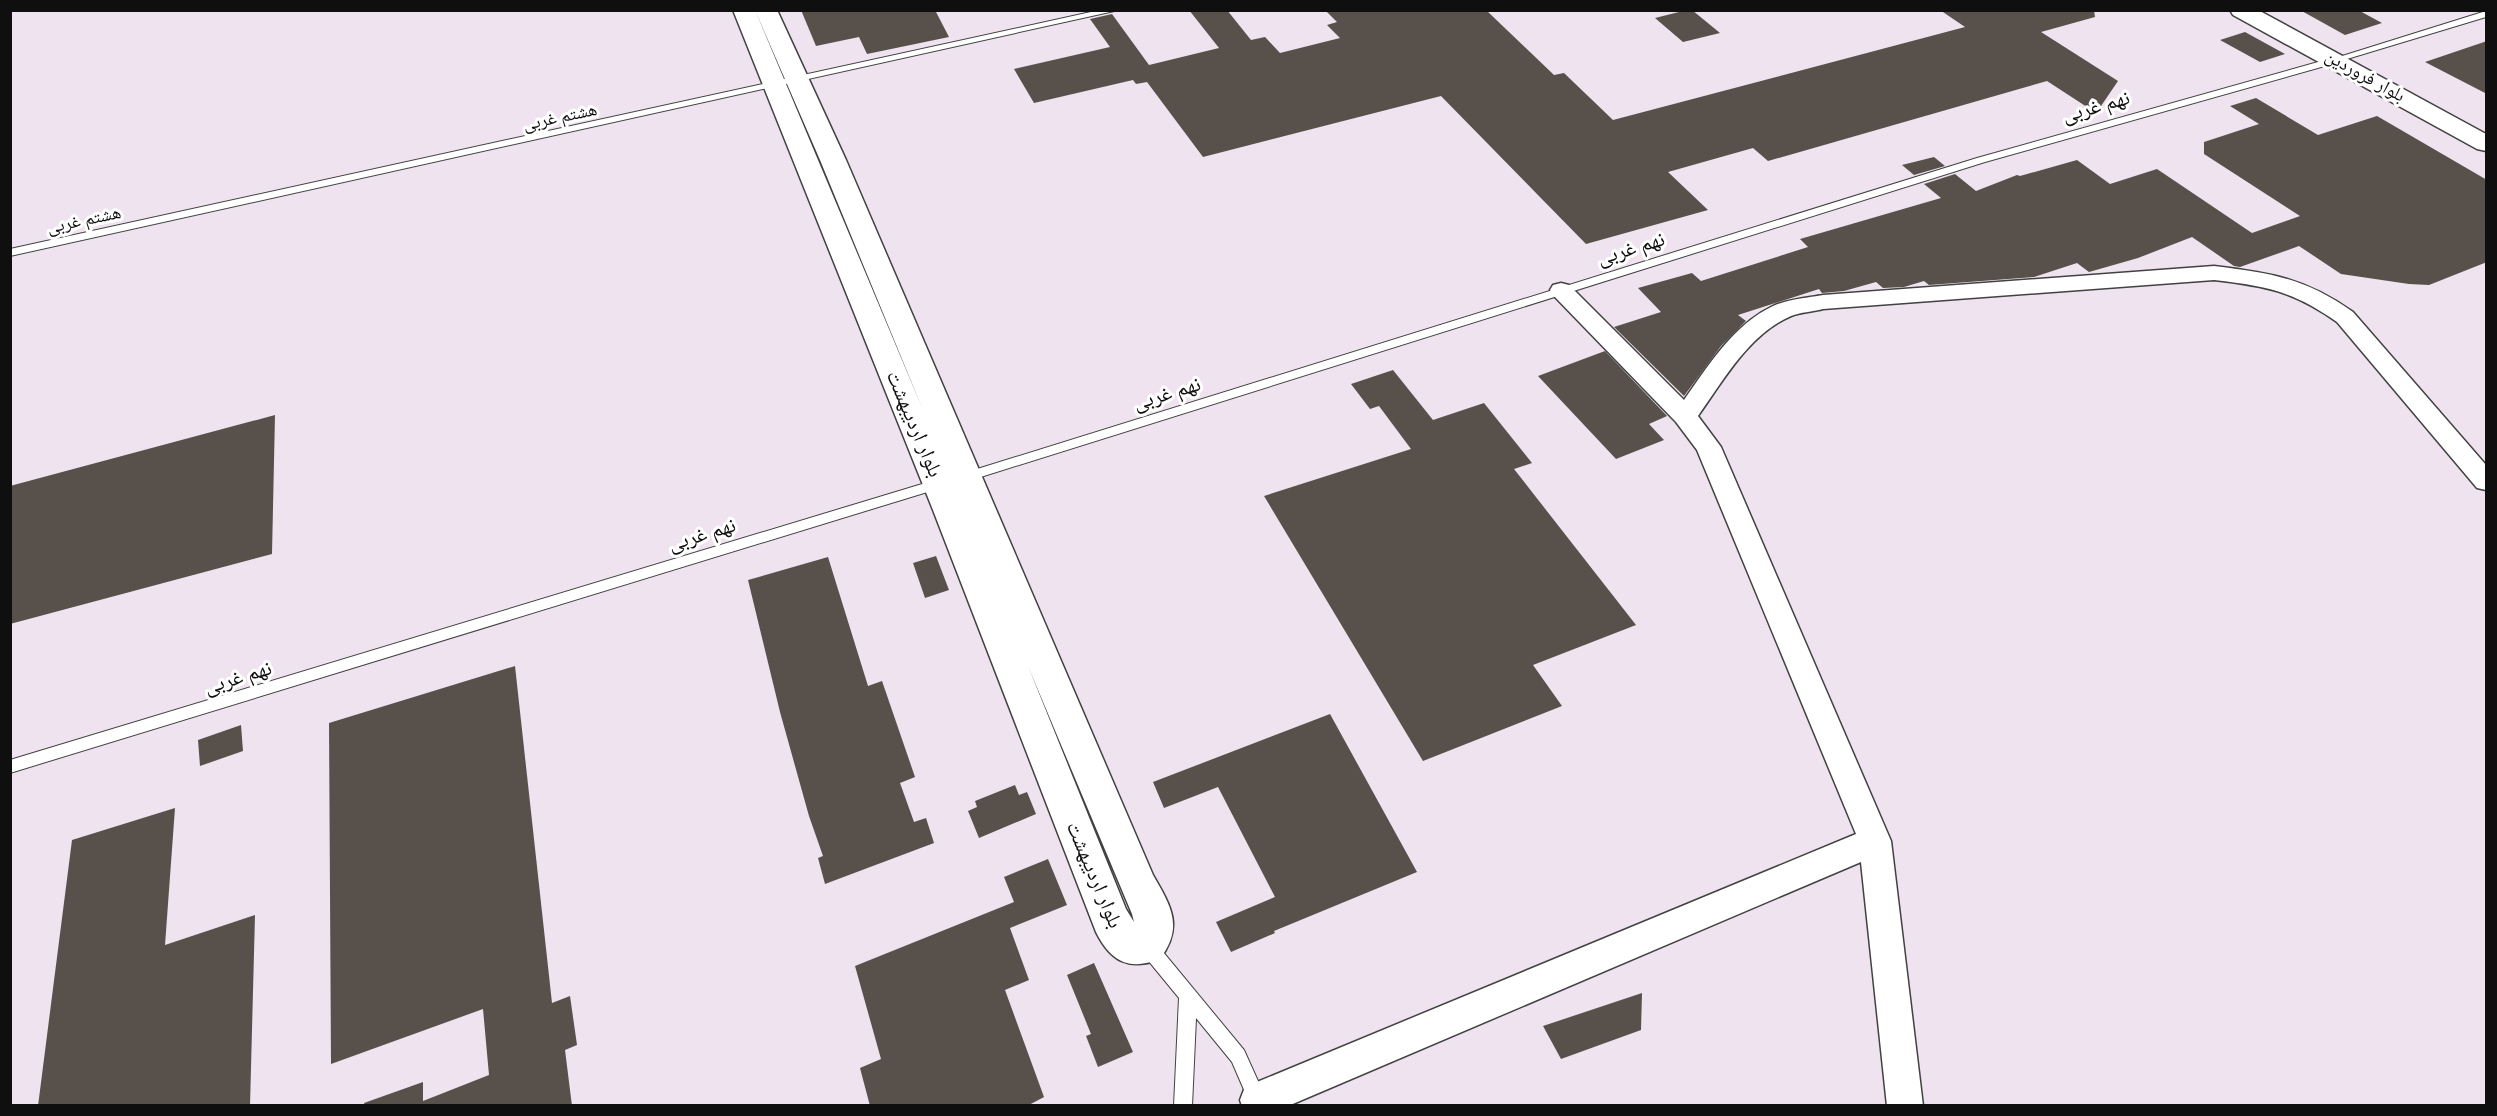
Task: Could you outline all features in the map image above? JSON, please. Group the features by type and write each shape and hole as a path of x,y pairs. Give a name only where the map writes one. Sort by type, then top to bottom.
{"street":[{"name":"بلوار اردیبهشت","path":"744,10 787,84"},
{"name":"بلوار اردیبهشت","path":"766,10 787,84 952,481 1110,919 1118,934 1130,945 1146,945"},
{"name":"بلوار فروردین","path":"2241,10 2487,134"},
{"name":"بلوار فروردین","path":"2260,10 2487,144"},
{"path":"1685,416 1731,356 1755,330 1779,312 1823,302 2214,273 2273,280 2324,302 2345,317 2487,481"},
{"path":"1561,290 1685,416 1708,447 1875,841 1905,1106"},
{"path":"1259,1103 1875,841"}],"lane":[{"name":"هشتم غربی","path":"10,253 787,84 1115,10"},
{"name":"نهم غربی","path":"10,767 952,481 1981,160 2487,14"},
{"path":"1146,945 1238,1056 1259,1103"},
{"path":"1183,1106 1188,995"}],"shaded area":[{"path":"10,11 2486,11 2486,1105 11,1105"}],"building":[{"path":"801,10 935,10 949,37 867,54 859,37 816,46"},
{"path":"1189,10 1227,10 1251,40 1265,37 1280,53 1340,38 1327,25 1337,22 1325,10 1486,10 1554,75 1564,73 1613,120 1965,27 1940,10 2094,10 2095,17 2041,32 2118,81 2101,106 2090,109 2047,81 1768,161 1753,148 1668,172 1708,210 1586,244 1441,96 1203,157 1147,82 1136,84 1133,80 1034,103 1014,69 1110,47 1090,19 1112,14 1149,65 1219,48"},
{"path":"1692,10 1720,33 1683,42 1655,18"},
{"path":"2300,10 2358,10 2382,23 2345,35"},
{"path":"2245,32 2285,54 2260,62 2220,40"},
{"path":"2487,41 2487,94 2425,62"},
{"path":"2256,98 2318,135 2377,116 2487,180 2487,262 2429,285 2409,284 2341,274 2299,246 2240,267 2234,266 2192,237 2138,258 2089,272 2077,263 2034,277 1929,285 1924,281 1904,287 1883,288 1876,282 1844,291 1822,293 1819,289 1738,315 1746,321 1721,346 1684,396 1614,327 1661,312 1638,288 1692,273 1701,281 1808,247 1800,239 1941,198 1924,184 1955,174 1976,191 2017,175 2077,160 2110,184 2157,169 2252,233 2300,216 2204,154 2204,142 2259,124 2230,106"},
{"path":"1934,157 1945,166 1914,175 1902,165"},
{"path":"1605,351 1667,416 1649,424 1664,440 1616,459 1538,376"},
{"path":"1393,370 1433,420 1484,403 1532,463 1514,469 1636,625 1533,665 1562,706 1423,761 1264,496 1411,449 1379,406 1370,409 1351,384"},
{"path":"275,415 272,554 10,624 10,486"},
{"path":"936,556 949,590 925,598 913,563"},
{"path":"828,557 868,686 882,681 915,777 900,783 914,822 926,818 934,843 825,884 818,858 823,856 809,816 780,712 748,580"},
{"path":"515,666 552,1003 570,996 577,1045 565,1050 572,1106 365,1106 364,1103 423,1082 423,1101 489,1075 483,1009 331,1064 329,723"},
{"path":"1330,714 1417,872 1274,931 1275,933 1231,952 1216,922 1275,897 1218,787 1164,808 1153,782"},
{"path":"241,725 243,751 200,766 198,740"},
{"path":"1015,785 1019,795 1027,792 1036,814 979,838 968,811 977,807 975,801"},
{"path":"175,808 165,945 255,915 250,1106 38,1106 72,840"},
{"path":"1048,859 1067,905 1010,928 1029,980 1005,990 1044,1097 1027,1106 870,1106 860,1068 881,1059 855,966 1014,902 1004,877"},
{"path":"1094,963 1133,1052 1098,1067 1086,1036 1091,1034 1067,975"},
{"path":"1642,993 1641,1030 1561,1059 1543,1026"}]}
